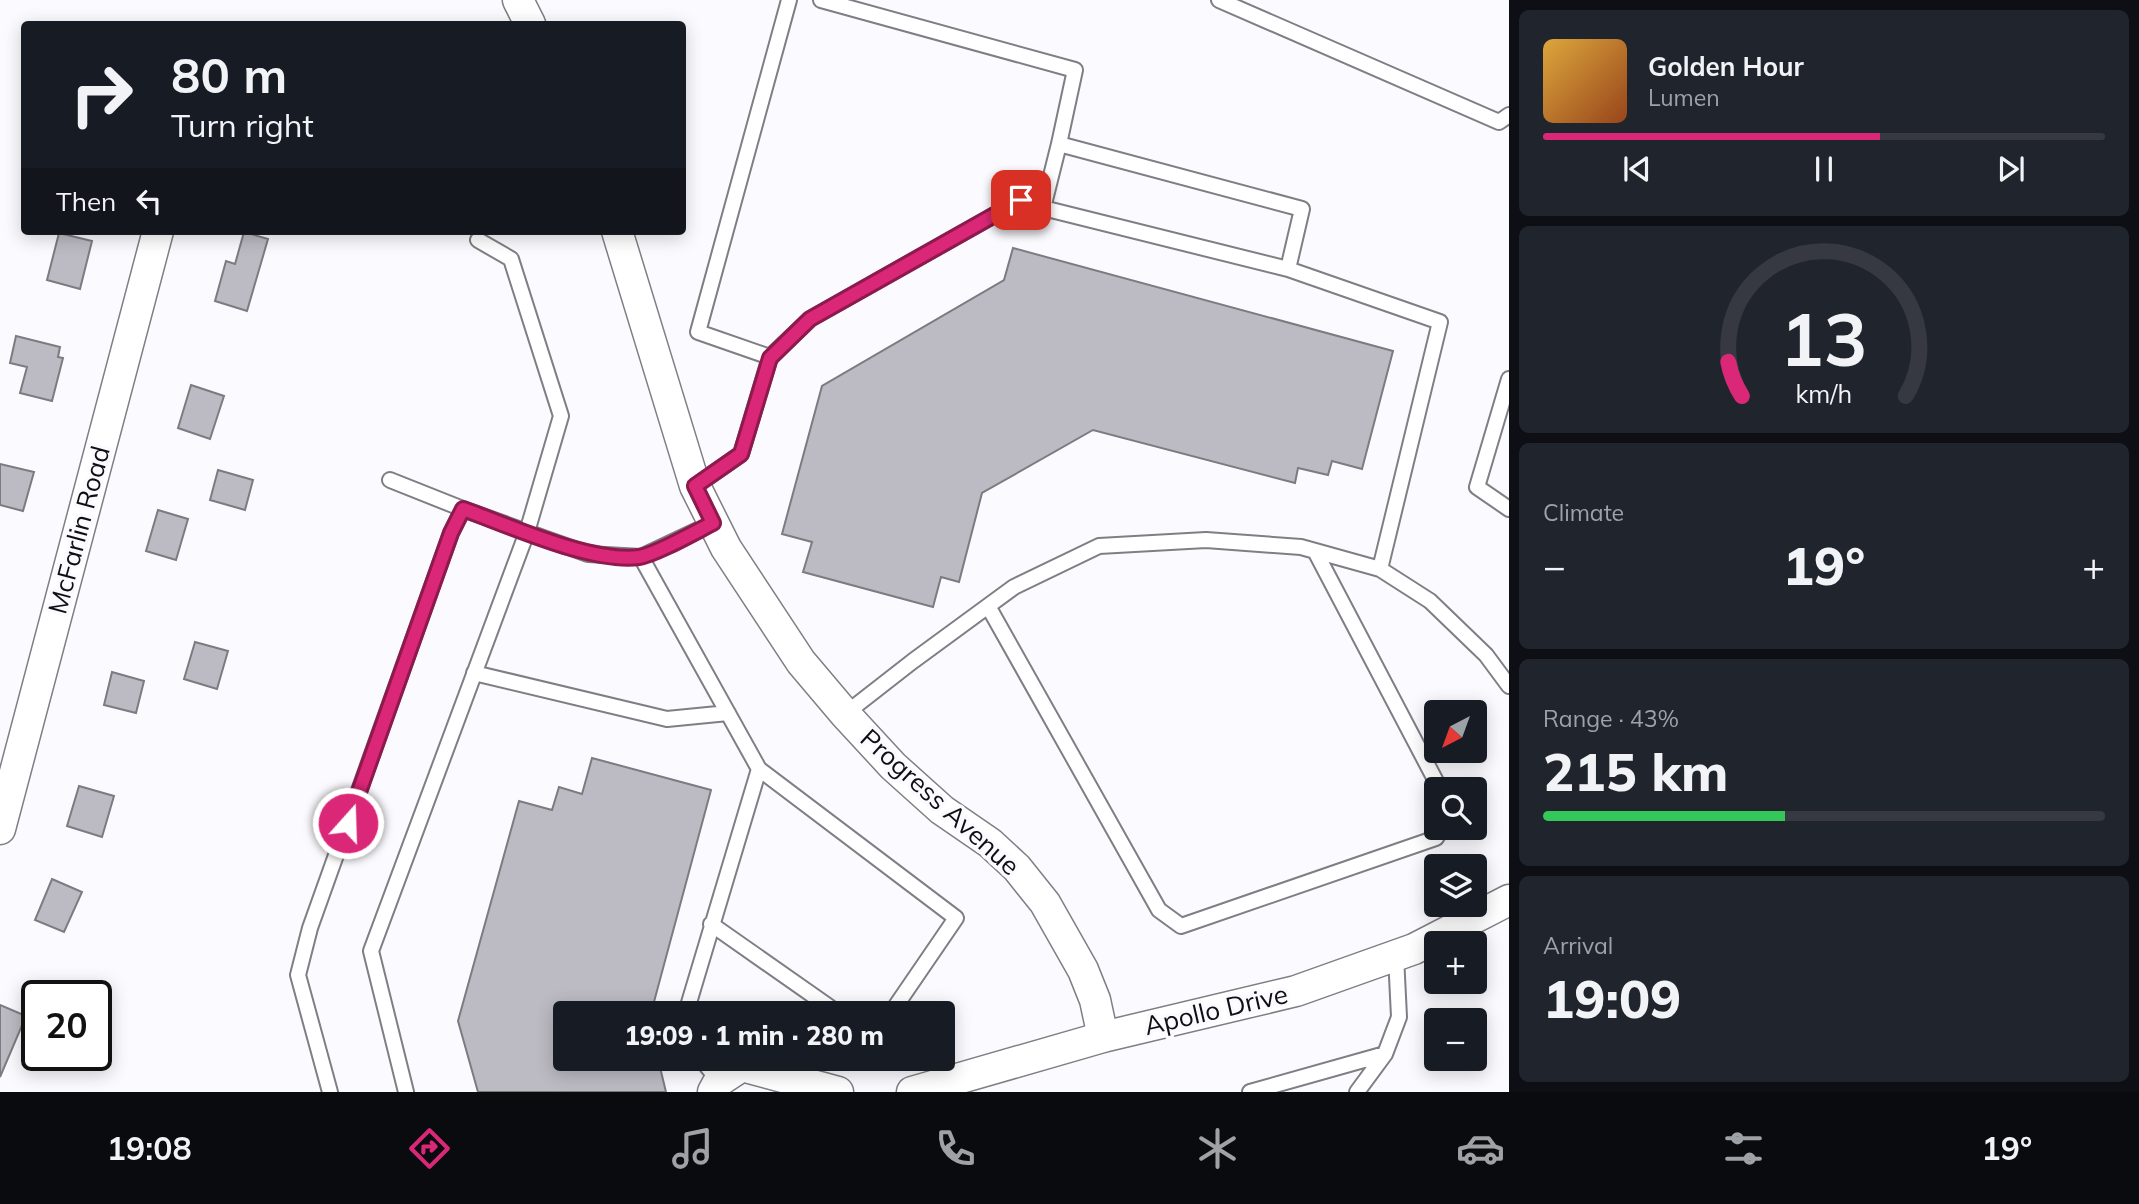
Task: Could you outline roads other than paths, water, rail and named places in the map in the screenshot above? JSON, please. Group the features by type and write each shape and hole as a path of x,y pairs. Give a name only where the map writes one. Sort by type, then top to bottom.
{"street":[{"path":"519,0 529,21"},
{"name":"McFarlin Road","path":"0,829 157,235"},
{"name":"Progress Avenue","path":"618,235 695,486 726,548 801,662 845,714 894,766 942,810 990,843 1017,868 1045,903 1083,970 1095,1000 1103,1037"},
{"name":"Apollo Drive","path":"912,1092 1103,1037 1296,991 1414,949 1509,900"},
{"path":"711,1077 742,1066 838,1092"}],"lane":[{"path":"770,358 698,332 789,0"},
{"path":"821,0 1075,71 1043,208"},
{"path":"1219,0 1499,122 1509,115"},
{"path":"1059,144 1302,209 1288,269"},
{"path":"695,486 741,454 770,358 810,319 1021,200 1043,208 1288,269 1440,322 1380,569"},
{"path":"407,1092 371,951 527,532 561,416 511,259 478,240"},
{"path":"1509,379 1477,487 1509,509"},
{"path":"390,480 588,554 640,557 713,523"},
{"path":"330,1092 298,975 310,928 451,533 463,509"},
{"path":"845,714 1014,587 1099,545 1206,540 1301,547 1380,569 1430,601 1486,655 1509,686"},
{"path":"1315,551 1434,777"},
{"path":"640,557 760,769 956,918 899,1001"},
{"path":"988,606 1159,909 1181,926 1430,840"},
{"path":"474,673 667,719 728,713"},
{"path":"689,1001 760,769"},
{"path":"711,924 821,1001"},
{"path":"1357,1092 1385,1054 1399,1017 1396,956"},
{"path":"1250,1092 1385,1054"}]}
